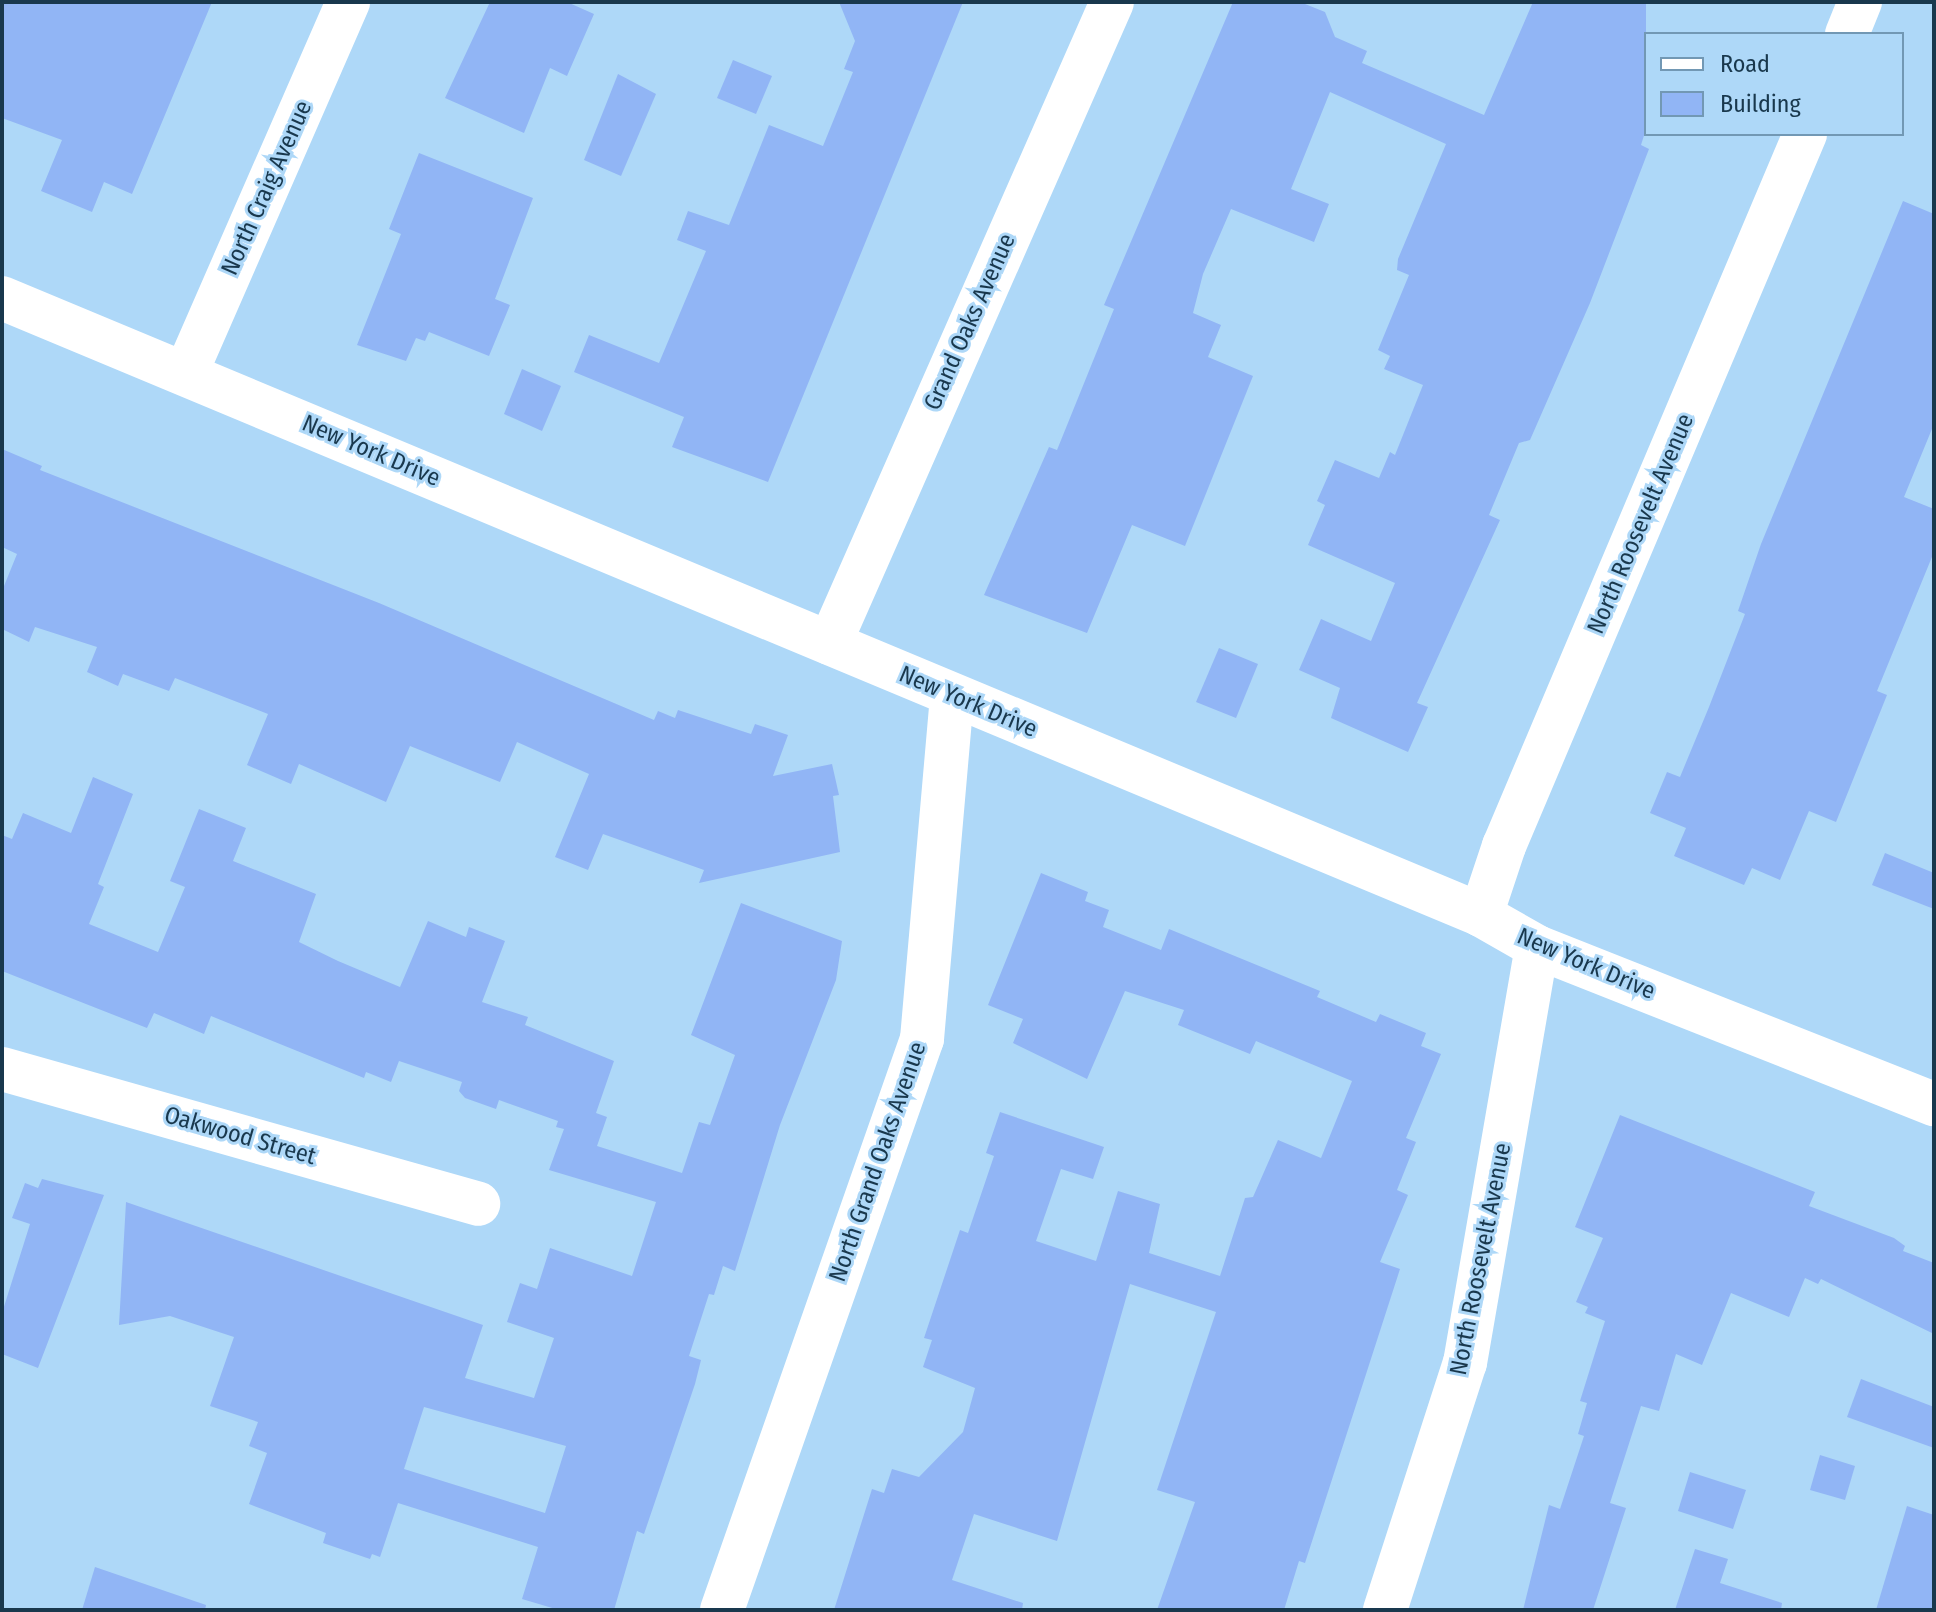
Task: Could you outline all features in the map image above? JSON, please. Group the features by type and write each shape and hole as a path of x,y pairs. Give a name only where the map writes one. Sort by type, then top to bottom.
{"street":[{"name":"North Craig Avenue","path":"186,373 348,2"},
{"name":"Grand Oaks Avenue","path":"830,643 1112,2"},
{"path":"1848,32 1860,2"},
{"name":"North Roosevelt Avenue","path":"1481,915 1504,846 1804,136"},
{"name":"New York Drive","path":"2,298 1481,915 1537,947 1934,1104"},
{"name":"North Grand Oaks Avenue","path":"722,1610 922,1039 952,696"},
{"name":"North Roosevelt Avenue","path":"1385,1610 1465,1363 1537,947"},
{"name":"Oakwood Street","path":"2,1069 478,1204"}],"building":[{"path":"2,2 212,2 132,194 104,182 92,212 41,191 62,140 2,118"},
{"path":"490,2 567,2 594,14 567,76 550,68 524,133 445,98"},
{"path":"839,2 963,2 768,482 672,447 684,417 574,372 589,335 659,363 706,251 677,240 688,211 729,225 769,125 823,146 853,72 844,69 855,41"},
{"path":"1233,2 1300,2 1325,12 1335,37 1367,51 1362,63 1484,115 1533,2 1646,2 1644,135 1641,145 1649,149 1590,303 1530,440 1519,443 1489,515 1500,520 1417,703 1428,707 1408,752 1331,718 1340,688 1299,670 1321,619 1371,641 1395,583 1308,545 1325,505 1317,501 1335,460 1379,478 1390,452 1395,455 1423,385 1384,369 1390,356 1378,350 1409,275 1397,270 1398,259 1446,144 1330,92 1291,189 1329,204 1314,242 1231,209 1203,274 1193,313 1221,325 1208,357 1253,376 1185,546 1132,525 1087,633 984,595 1049,447 1057,450 1114,309 1104,305"},
{"path":"733,60 772,76 756,114 717,98"},
{"path":"618,74 656,94 621,176 584,160"},
{"path":"419,153 533,198 495,299 510,305 489,356 429,332 425,341 416,338 406,361 357,345 401,234 389,229"},
{"path":"1903,201 1934,214 1934,424 1904,497 1934,509 1934,552 1877,691 1887,695 1836,822 1809,811 1780,880 1752,868 1744,885 1674,856 1686,828 1650,813 1667,772 1680,777 1709,707 1745,614 1738,611 1761,544"},
{"path":"522,369 561,386 542,431 504,414"},
{"path":"2,449 42,466 40,470 379,603 654,720 658,711 675,718 678,710 751,734 755,724 788,735 773,776 832,764 839,795 833,796 840,852 699,883 704,870 603,834 588,870 555,857 589,774 517,742 500,782 410,746 386,802 299,764 291,784 247,765 268,714 175,678 169,691 123,674 118,686 87,672 97,647 35,627 29,642 2,629 2,591 17,554 2,547"},
{"path":"1219,648 1258,664 1236,718 1196,702"},
{"path":"93,777 133,794 98,884 104,887 89,924 158,952 185,887 170,881 199,809 246,828 233,861 316,894 299,942 338,961 400,987 428,921 466,937 469,927 505,941 482,1002 528,1017 525,1025 614,1061 596,1113 607,1117 597,1146 682,1173 699,1122 710,1125 735,1055 691,1035 741,903 842,941 836,980 780,1125 735,1271 723,1266 714,1295 709,1294 689,1356 701,1360 695,1384 644,1534 637,1531 614,1610 559,1610 522,1599 538,1547 398,1503 380,1557 372,1554 370,1559 323,1543 326,1533 249,1504 267,1453 249,1446 258,1422 210,1406 234,1337 170,1316 119,1325 126,1202 483,1325 465,1378 534,1398 554,1338 507,1322 520,1283 537,1289 550,1248 632,1276 656,1202 549,1170 564,1129 556,1127 558,1121 499,1100 496,1109 465,1098 459,1091 462,1082 399,1061 391,1082 366,1072 364,1078 211,1016 204,1034 154,1013 147,1028 2,971 2,835 12,839 23,813 71,833","holes":["424,1407 566,1446 545,1513 404,1469"]},
{"path":"1885,853 1934,873 1934,909 1872,885"},
{"path":"1041,873 1088,892 1085,901 1109,910 1103,927 1161,950 1169,929 1320,991 1317,997 1376,1022 1380,1014 1426,1033 1421,1046 1441,1054 1406,1138 1416,1142 1397,1190 1408,1195 1380,1262 1400,1269 1305,1563 1299,1561 1284,1610 1157,1610 1195,1502 1157,1490 1216,1312 1130,1284 1057,1541 974,1514 952,1580 1023,1603 1022,1610 834,1610 872,1489 884,1493 892,1469 919,1477 963,1432 975,1388 923,1367 932,1340 924,1338 960,1230 968,1233 994,1156 986,1153 1000,1112 1104,1147 1093,1179 1061,1169 1036,1241 1096,1261 1118,1191 1160,1204 1149,1253 1220,1276 1245,1198 1253,1197 1278,1140 1321,1158 1352,1081 1256,1041 1250,1054 1178,1025 1184,1010 1125,991 1087,1079 1013,1043 1023,1019 988,1005"},
{"path":"1620,1115 1815,1192 1809,1206 1894,1238 1905,1246 1903,1251 1934,1263 1934,1334 1821,1279 1818,1284 1805,1278 1789,1317 1731,1293 1702,1365 1676,1354 1659,1411 1641,1406 1610,1503 1626,1508 1593,1610 1523,1610 1549,1505 1560,1509 1584,1436 1578,1434 1587,1403 1580,1401 1605,1321 1585,1313 1588,1307 1576,1302 1603,1238 1575,1227"},
{"path":"42,1179 104,1195 38,1368 2,1354 2,1313 30,1224 12,1218 25,1183 38,1188"},
{"path":"1861,1379 1934,1407 1934,1448 1847,1417"},
{"path":"1820,1455 1855,1466 1845,1500 1810,1490"},
{"path":"1690,1472 1746,1490 1733,1529 1678,1511"},
{"path":"1907,1506 1934,1515 1934,1610 1876,1610"},
{"path":"1695,1549 1728,1559 1720,1583 1782,1603 1781,1610 1675,1610"},
{"path":"95,1567 206,1605 205,1610 82,1610"}]}
